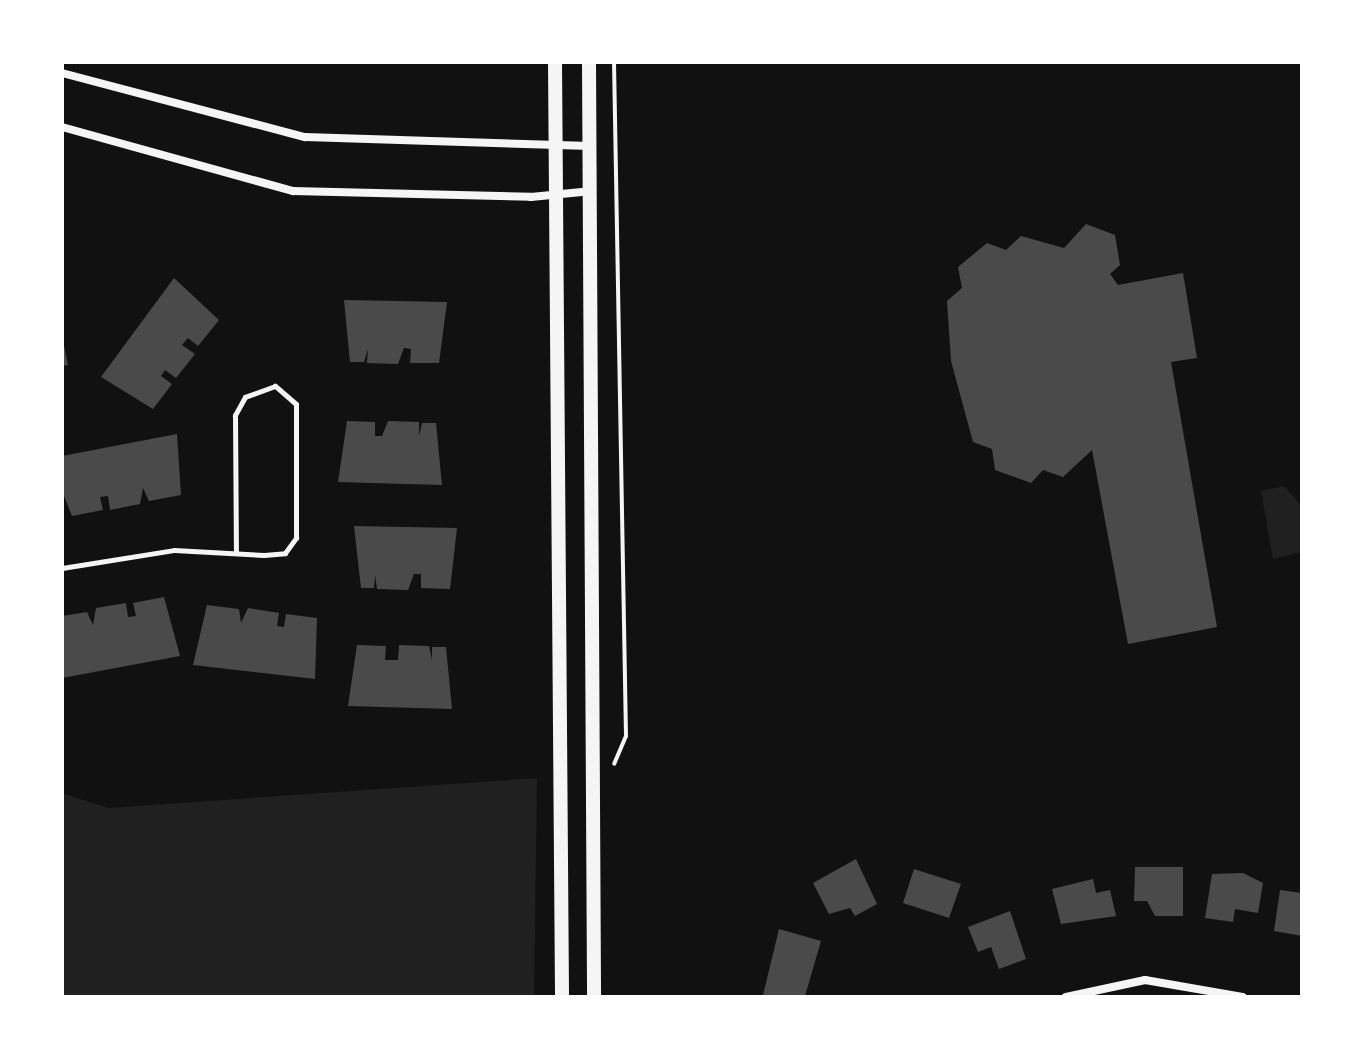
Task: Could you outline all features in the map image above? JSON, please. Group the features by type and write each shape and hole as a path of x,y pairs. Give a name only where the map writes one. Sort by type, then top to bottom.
{"main road":[{"path":"555,62 562,997"},
{"path":"589,62 594,997"}],"street":[{"path":"62,73 305,137 590,146"},
{"path":"62,127 293,191 554,195 592,191"},
{"path":"1066,997 1145,980 1243,997"}],"lane":[{"path":"62,568 174,550 236,552 285,553 296,538 296,404 275,386 245,397 235,415 236,552"}],"path":[{"path":"613,782 626,736 614,62"}],"shaded area":[{"path":"1284,486 1302,506 1302,552 1273,559 1261,491"},
{"path":"537,778 534,997 62,997 62,793 108,808"}],"building":[{"path":"1086,224 1115,235 1120,265 1110,274 1118,285 1183,273 1197,358 1171,362 1217,627 1128,644 1092,450 1063,477 1043,470 1031,483 995,470 992,449 973,442 951,361 947,301 962,288 958,267 987,243 1006,250 1021,236 1064,248"},
{"path":"174,278 219,320 198,346 188,338 182,345 195,354 176,378 165,370 161,376 172,384 153,409 101,377"},
{"path":"344,300 447,302 439,363 410,363 411,349 404,348 398,364 367,363 368,349 364,362 350,362"},
{"path":"62,336 68,365 62,366"},
{"path":"347,421 375,422 375,436 382,436 388,421 419,422 419,436 422,423 436,423 442,485 338,482"},
{"path":"177,434 181,495 149,501 143,488 140,504 110,510 108,496 100,497 103,510 72,516 62,491 62,456"},
{"path":"354,526 457,528 450,589 421,588 421,574 414,574 408,590 377,589 375,575 374,588 361,588"},
{"path":"164,597 180,656 62,678 62,616 87,612 93,625 96,608 126,603 128,617 136,616 133,603"},
{"path":"207,605 239,609 241,623 248,608 279,613 277,626 284,627 286,614 317,618 315,679 193,665"},
{"path":"357,645 386,646 385,660 398,660 399,645 429,646 432,660 432,647 446,647 452,709 348,706"},
{"path":"856,859 877,904 855,916 850,908 829,914 813,883"},
{"path":"1135,867 1183,867 1183,916 1155,916 1147,901 1134,901"},
{"path":"914,869 961,884 949,918 903,903"},
{"path":"1243,873 1263,883 1258,913 1235,909 1233,922 1205,918 1212,874"},
{"path":"1093,879 1096,893 1110,890 1116,916 1061,924 1052,889"},
{"path":"1280,890 1302,893 1302,936 1274,931"},
{"path":"1010,911 1026,959 999,969 991,947 978,952 968,927"},
{"path":"779,929 821,941 805,996 763,995"}]}
